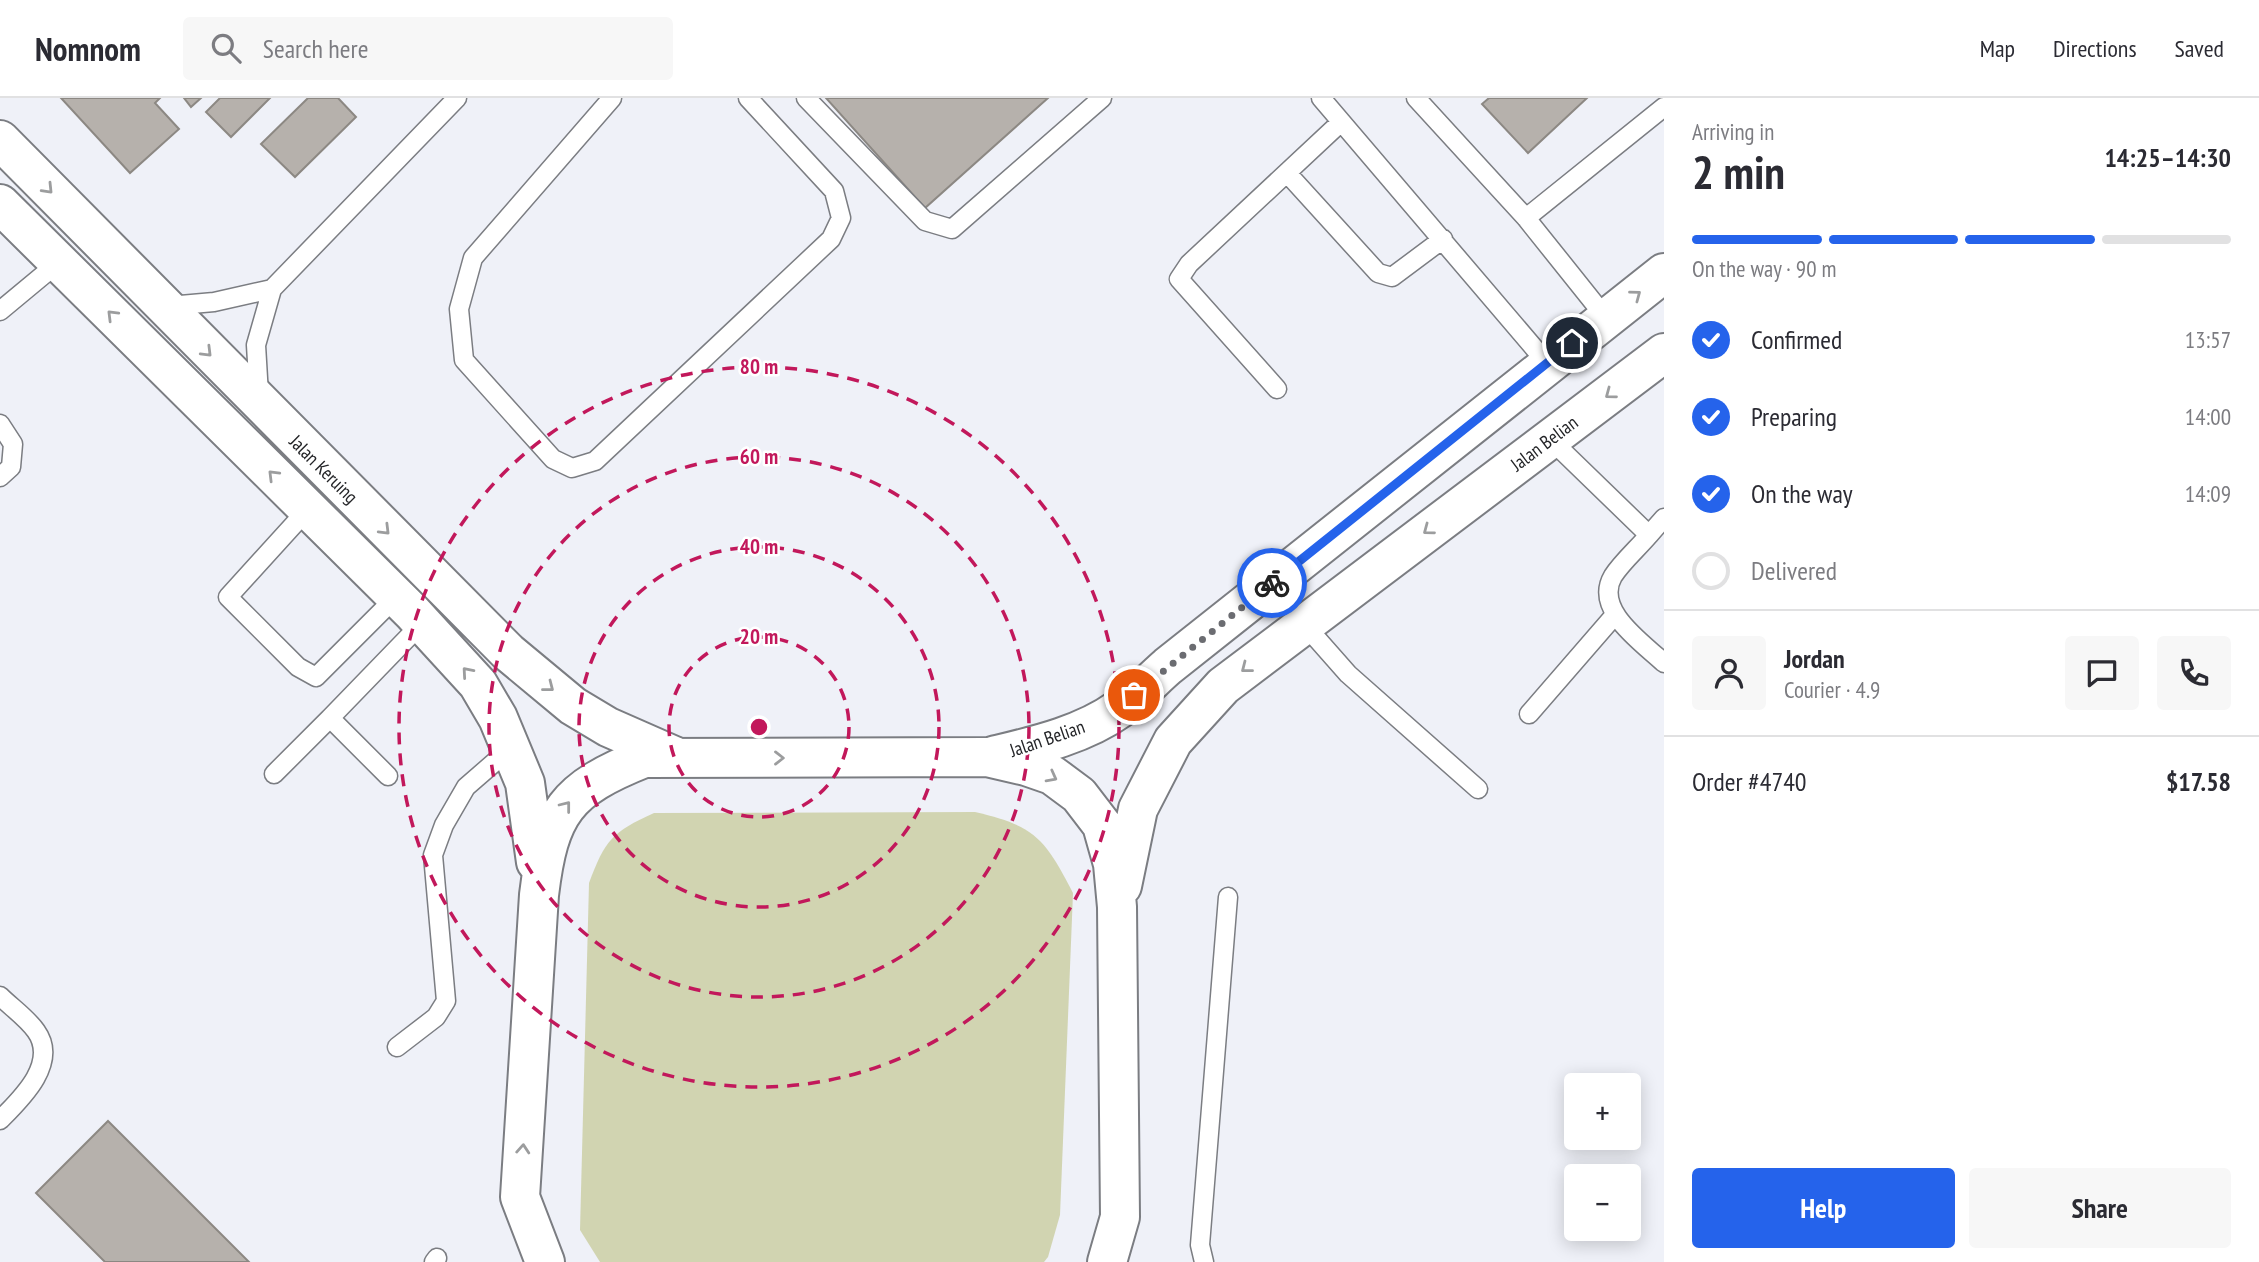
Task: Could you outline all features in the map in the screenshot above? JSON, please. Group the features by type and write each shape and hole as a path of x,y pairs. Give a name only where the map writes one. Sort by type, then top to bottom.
{"main road":[{"name":"Jalan Keruing","path":"0,140 452,598 540,680 608,727 678,758"},
{"name":"Jalan Keruing","path":"0,204 422,623 478,684 512,747 525,783 540,895"},
{"name":"Jalan Belian","path":"987,757 1035,745 1081,728 1118,710 1168,666 1547,363 1664,273"},
{"name":"Jalan Belian","path":"1117,907 1138,809 1174,741 1223,686 1664,353"},
{"path":"518,1262 520,1197 544,853 556,819 575,795 610,772 644,758 987,757 1052,775 1079,795 1102,825 1113,864 1117,907 1120,1217 1107,1262"},
{"path":"520,1197 545,1262"},
{"path":"1120,1217 1135,1262"}],"lane":[{"path":"261,405 256,345 272,289 457,98"},
{"path":"612,98 473,258 459,309 464,360 553,459 572,468 594,461 831,239 836,229 841,218 835,191 748,98"},
{"path":"806,98 925,221 952,229 1102,98"},
{"path":"1321,98 1547,363"},
{"path":"1426,101 1526,218 1606,318"},
{"path":"1526,218 1664,107"},
{"path":"1277,390 1179,279 1189,264 1341,122"},
{"path":"1287,173 1378,273 1391,277 1443,239"},
{"path":"0,311 59,262"},
{"path":"162,307 214,302 272,289"},
{"path":"0,424 13,444 11,467 0,477"},
{"path":"1550,439 1649,535"},
{"path":"308,509 229,597 298,667 316,677 396,597"},
{"path":"1664,518 1612,578 1609,593 1614,616 1664,663"},
{"path":"1529,714 1614,616"},
{"path":"274,774 422,623"},
{"path":"1303,623 1348,674 1478,789"},
{"path":"330,718 388,776"},
{"path":"397,1047 436,1017 446,1001 433,855 444,825 466,787 512,747"},
{"path":"1204,1262 1200,1245 1228,897"},
{"path":"0,996 37,1032 43,1058 30,1089 0,1120"}],"green space":[{"path":"975,812 1012,823 1036,838 1046,847 1073,893 1060,1215 1048,1257 1044,1262 600,1262 580,1230 589,883 600,857 612,839 628,826 654,813"}],"building":[{"path":"61,98 160,98 155,103 179,129 130,173"},
{"path":"184,98 201,98 191,107"},
{"path":"220,98 270,98 231,137 206,112"},
{"path":"308,98 338,98 356,117 295,177 261,144"},
{"path":"826,98 1048,98 925,208"},
{"path":"1489,98 1587,98 1528,153 1482,104"},
{"path":"108,1121 249,1262 105,1262 36,1193"}],"way so far":[{"path":"1134,695 1272,583"}],"route":[{"path":"1272,583 1572,343"}]}
